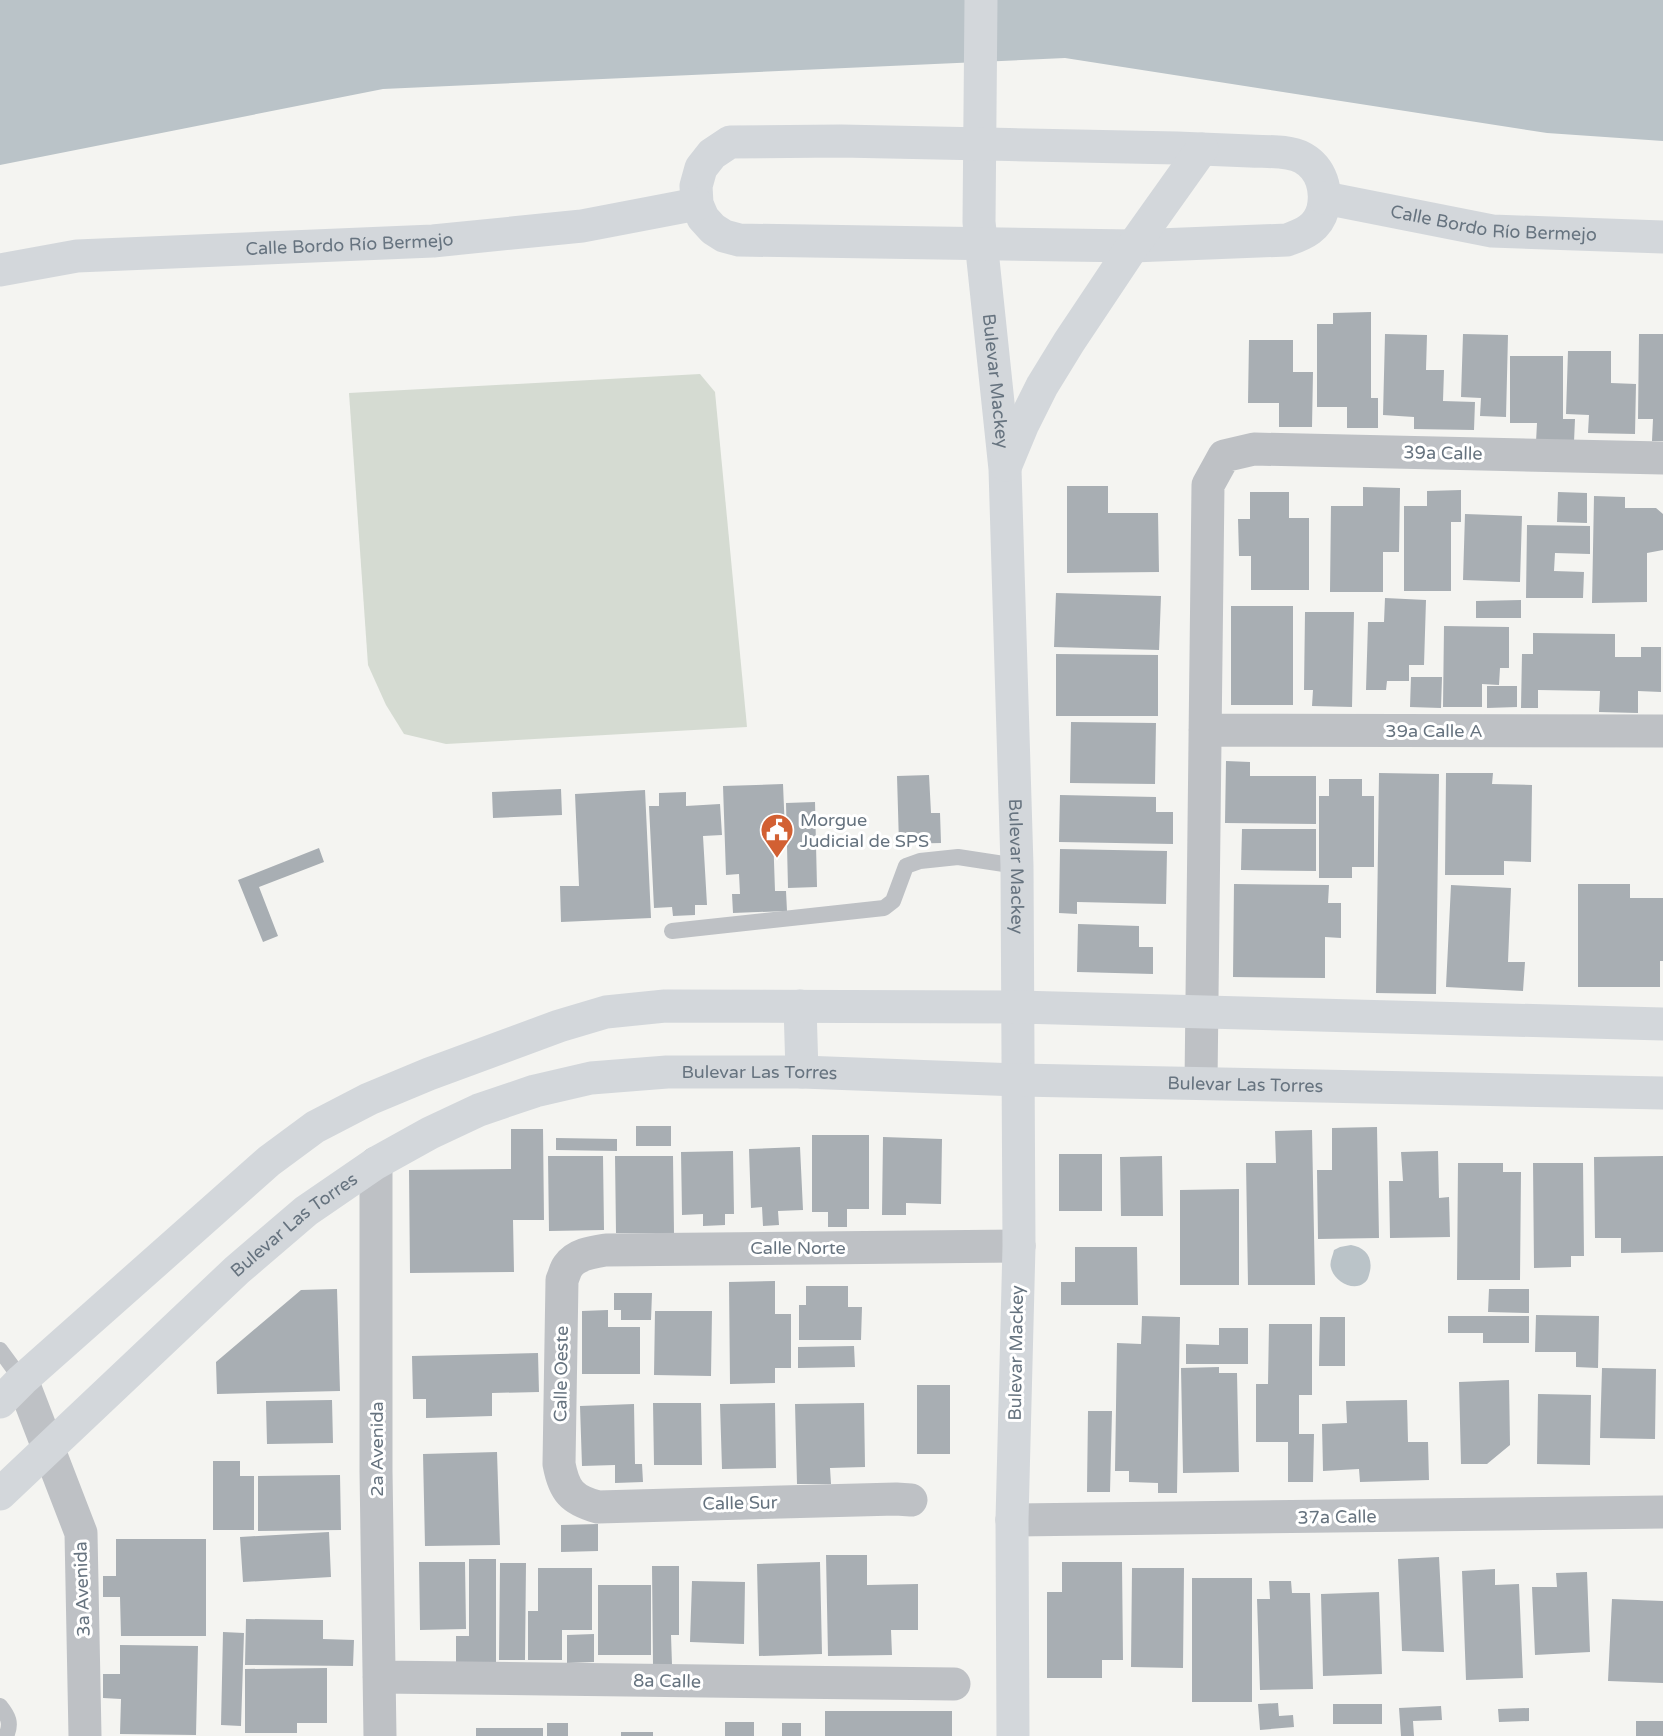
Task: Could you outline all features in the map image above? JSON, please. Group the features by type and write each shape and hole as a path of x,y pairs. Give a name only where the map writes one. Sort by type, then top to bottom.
{"main road":[{"name":"Bulevar Mackey","path":"981,0 980,231 1005,469 1017,866 1019,1246 1012,1520 1013,1736"},
{"path":"841,141 1202,148 1288,153 1303,158 1315,167 1323,181 1325,198 1321,216 1304,234 1287,240 1133,246 980,231 739,240 724,236 713,229 703,218 697,204 696,186 701,168 712,154 730,142 841,141"},
{"path":"1005,469 1023,424 1042,386 1069,342 1202,148"},
{"name":"Calle Bordo Río Bermejo","path":"1325,198 1492,231 1663,237"},
{"name":"Calle Bordo Río Bermejo","path":"0,270 78,256 433,241 582,226 697,204"},
{"path":"11,1391 269,1161 315,1127 369,1099 429,1074 559,1026 606,1012 665,1006 1018,1007 1663,1024"},
{"path":"800,1006 802,1071"},
{"name":"Bulevar Las Torres","path":"0,1494 237,1270 306,1211 376,1163 429,1133 479,1110 534,1091 591,1078 667,1072 802,1071 1019,1080 1663,1093"}],"street":[{"name":"39a Calle","path":"1205,730 1208,484 1224,456 1254,449 1663,458"},
{"name":"39a Calle A","path":"1205,730 1663,732"},
{"path":"1201,1083 1205,730"},
{"name":"2a Avenida","path":"376,1163 376,1470 380,1736"},
{"name":"Calle Norte","path":"579,1257 591,1252 606,1250 1019,1246"},
{"name":"Calle Oeste","path":"572,1494 562,1482 559,1464 562,1280 568,1265 579,1257"},
{"name":"3a Avenida","path":"11,1391 48,1447 81,1533 85,1736"},
{"name":"Calle Sur","path":"572,1494 582,1503 598,1507 911,1500"},
{"name":"37a Calle","path":"1012,1520 1663,1512"},
{"name":"8a Calle","path":"379,1677 954,1684"}],"lane":[{"path":"672,931 884,908 893,901 906,866 920,861 958,857 1017,866"},
{"path":"0,1350 11,1391"},
{"path":"0,1706 8,1716 9,1729 6,1736"}],"shaded area":[{"path":"0,0 1663,0 1663,141 1547,133 1065,58 383,89 0,165"},
{"path":"700,374 715,392 747,727 446,744 404,734 386,705 368,665 349,393"},
{"path":"1351,1245 1366,1253 1371,1266 1366,1281 1355,1286 1340,1281 1333,1273 1331,1266 1334,1250"}],"building":[{"path":"1371,312 1371,398 1378,398 1378,428 1347,428 1347,407 1317,407 1317,324 1333,324 1333,313"},
{"path":"1385,334 1427,335 1426,370 1444,370 1443,401 1475,402 1474,430 1414,429 1414,417 1383,415"},
{"path":"1463,334 1508,335 1506,417 1480,416 1481,398 1461,397"},
{"path":"1639,334 1663,334 1663,441 1652,441 1653,419 1638,419"},
{"path":"1249,340 1293,340 1293,372 1313,372 1312,427 1279,427 1279,403 1248,403"},
{"path":"1568,351 1611,351 1611,383 1636,384 1635,434 1588,433 1589,415 1566,414"},
{"path":"1510,356 1563,356 1563,419 1575,419 1574,442 1536,442 1537,423 1510,423"},
{"path":"1067,486 1108,486 1108,513 1158,513 1159,572 1067,573"},
{"path":"1363,487 1400,488 1399,552 1383,552 1383,592 1330,592 1331,506 1363,506"},
{"path":"1461,490 1461,522 1451,522 1451,591 1404,591 1404,506 1427,506 1427,491"},
{"path":"1250,492 1289,492 1289,518 1309,518 1309,590 1251,590 1251,556 1239,556 1238,519 1250,519"},
{"path":"1558,492 1587,493 1587,523 1557,522"},
{"path":"1594,496 1625,497 1625,508 1656,508 1663,514 1663,550 1647,553 1647,602 1592,603"},
{"path":"1465,514 1522,516 1520,582 1463,580"},
{"path":"1527,525 1590,526 1590,554 1555,553 1554,571 1584,572 1583,598 1526,598"},
{"path":"1056,593 1161,596 1159,650 1054,647"},
{"path":"1385,598 1426,600 1424,665 1409,665 1409,681 1387,681 1386,690 1366,690 1368,622 1384,622"},
{"path":"1521,600 1521,618 1476,618 1476,601"},
{"path":"1231,606 1293,606 1293,705 1231,705"},
{"path":"1305,612 1354,612 1352,707 1312,706 1313,690 1304,690"},
{"path":"1444,626 1509,627 1509,668 1500,668 1499,685 1482,684 1482,707 1443,707"},
{"path":"1533,633 1615,634 1615,657 1641,657 1641,647 1661,647 1661,692 1638,691 1638,713 1599,712 1600,691 1538,690 1538,708 1521,708 1522,654 1533,654"},
{"path":"1056,654 1158,655 1158,716 1056,716"},
{"path":"1411,677 1442,677 1441,708 1410,707"},
{"path":"1487,686 1517,686 1517,707 1487,708"},
{"path":"1071,722 1156,723 1155,784 1070,783"},
{"path":"1226,761 1250,762 1250,776 1316,776 1316,824 1225,823"},
{"path":"1379,773 1439,774 1436,994 1376,993"},
{"path":"1446,773 1493,773 1492,784 1532,785 1531,862 1504,861 1504,875 1445,875"},
{"path":"929,775 931,813 940,813 941,843 899,844 897,776"},
{"path":"1329,779 1362,779 1362,796 1374,796 1374,867 1352,867 1352,878 1319,878 1319,796 1329,796"},
{"path":"783,784 785,832 773,833 775,891 786,891 787,911 733,913 732,894 740,894 739,874 726,875 723,786"},
{"path":"561,789 562,815 493,818 492,792"},
{"path":"645,790 651,918 561,922 560,886 579,886 575,794"},
{"path":"686,792 686,806 720,804 722,835 703,836 707,905 695,905 695,915 673,916 672,907 654,908 649,806 659,806 659,793"},
{"path":"1060,795 1156,797 1156,812 1173,812 1173,844 1059,842"},
{"path":"815,802 817,887 788,888 786,803"},
{"path":"1242,829 1316,829 1316,871 1241,870"},
{"path":"319,848 324,862 259,887 278,936 263,942 238,880"},
{"path":"1060,849 1167,851 1166,904 1077,902 1077,914 1059,913"},
{"path":"1234,884 1329,885 1328,903 1341,903 1341,938 1325,937 1325,978 1233,977"},
{"path":"1578,884 1630,884 1630,898 1663,898 1663,961 1660,961 1660,987 1578,987"},
{"path":"1451,885 1511,888 1508,962 1525,962 1523,991 1446,987"},
{"path":"1078,924 1139,926 1139,947 1153,947 1153,974 1077,972"},
{"path":"636,1126 671,1126 671,1146 636,1146"},
{"path":"1377,1127 1379,1238 1318,1239 1317,1170 1332,1170 1332,1128"},
{"path":"511,1129 543,1129 544,1220 513,1220 514,1272 410,1273 409,1170 511,1169"},
{"path":"1312,1130 1315,1285 1248,1285 1246,1163 1276,1163 1275,1131"},
{"path":"812,1135 869,1135 869,1209 847,1209 847,1227 828,1227 828,1212 812,1212"},
{"path":"883,1137 942,1139 941,1204 906,1203 906,1215 882,1215"},
{"path":"556,1138 617,1139 617,1151 556,1150"},
{"path":"800,1147 803,1210 778,1211 779,1225 763,1226 762,1207 751,1208 749,1149"},
{"path":"733,1151 734,1214 725,1214 725,1225 703,1226 703,1214 682,1215 681,1152"},
{"path":"1438,1151 1439,1198 1449,1197 1450,1237 1390,1238 1389,1181 1403,1181 1401,1152"},
{"path":"1059,1154 1102,1154 1102,1211 1059,1211"},
{"path":"548,1156 603,1156 604,1230 549,1231"},
{"path":"615,1156 673,1156 674,1233 616,1233"},
{"path":"1162,1156 1163,1216 1121,1216 1120,1157"},
{"path":"1663,1156 1663,1252 1621,1253 1621,1238 1595,1238 1594,1157"},
{"path":"1458,1163 1503,1163 1503,1172 1521,1172 1520,1280 1457,1280"},
{"path":"1533,1163 1583,1163 1584,1256 1571,1256 1571,1267 1534,1268"},
{"path":"1239,1189 1239,1285 1180,1285 1180,1190"},
{"path":"1075,1247 1137,1247 1138,1305 1061,1305 1061,1282 1075,1282"},
{"path":"775,1281 775,1314 791,1314 791,1368 775,1368 775,1383 730,1384 729,1282"},
{"path":"806,1286 848,1286 848,1307 862,1307 861,1340 799,1340 799,1305 806,1305"},
{"path":"337,1289 340,1391 217,1394 216,1362 301,1290"},
{"path":"1489,1289 1529,1289 1529,1313 1488,1312"},
{"path":"614,1293 652,1293 651,1320 621,1320 621,1310 614,1310"},
{"path":"608,1310 608,1327 640,1327 640,1374 582,1374 582,1311"},
{"path":"655,1311 712,1311 711,1376 654,1375"},
{"path":"1536,1315 1599,1316 1598,1368 1576,1367 1576,1352 1535,1352"},
{"path":"1142,1316 1180,1317 1177,1493 1158,1493 1158,1483 1129,1482 1129,1471 1115,1471 1117,1343 1141,1344"},
{"path":"1448,1316 1529,1316 1529,1343 1483,1343 1483,1333 1448,1333"},
{"path":"1320,1317 1345,1317 1345,1366 1319,1366"},
{"path":"1269,1324 1312,1324 1312,1395 1299,1395 1299,1434 1314,1434 1313,1482 1288,1482 1288,1442 1256,1442 1256,1384 1268,1384"},
{"path":"1219,1328 1248,1328 1248,1364 1186,1364 1186,1344 1219,1345"},
{"path":"854,1346 855,1367 798,1368 798,1347"},
{"path":"538,1353 539,1392 492,1393 492,1416 426,1418 426,1399 413,1399 412,1356"},
{"path":"1219,1367 1219,1373 1237,1373 1239,1472 1183,1473 1181,1368"},
{"path":"1602,1368 1656,1369 1655,1439 1600,1438"},
{"path":"1509,1380 1510,1445 1487,1464 1461,1464 1459,1382"},
{"path":"917,1385 950,1385 950,1454 917,1454"},
{"path":"1538,1394 1591,1395 1590,1465 1537,1464"},
{"path":"332,1400 333,1443 267,1444 266,1401"},
{"path":"1407,1400 1408,1442 1428,1442 1429,1480 1360,1482 1359,1469 1323,1471 1322,1424 1347,1423 1346,1401"},
{"path":"653,1403 701,1403 702,1465 654,1465"},
{"path":"775,1403 776,1468 722,1469 720,1404"},
{"path":"864,1403 865,1467 830,1468 831,1484 797,1484 795,1404"},
{"path":"634,1404 635,1464 642,1464 643,1482 615,1483 615,1465 582,1466 580,1406"},
{"path":"1088,1411 1112,1411 1110,1492 1087,1492"},
{"path":"497,1452 500,1545 425,1546 423,1454"},
{"path":"213,1461 240,1461 240,1476 254,1476 254,1530 213,1530"},
{"path":"340,1475 341,1530 258,1531 258,1476"},
{"path":"598,1524 598,1551 561,1552 561,1525"},
{"path":"329,1532 331,1577 243,1582 240,1537"},
{"path":"116,1539 206,1539 206,1636 121,1636 120,1597 103,1597 103,1576 116,1576"},
{"path":"826,1555 867,1555 867,1585 918,1584 918,1630 891,1630 892,1655 828,1656"},
{"path":"1439,1557 1444,1652 1402,1651 1398,1559"},
{"path":"469,1559 496,1559 496,1662 456,1662 456,1636 469,1636"},
{"path":"419,1562 465,1562 466,1629 420,1630"},
{"path":"820,1562 822,1654 759,1656 757,1564"},
{"path":"1062,1562 1122,1562 1123,1660 1102,1660 1102,1678 1047,1678 1047,1592 1062,1592"},
{"path":"500,1563 526,1563 525,1660 499,1660"},
{"path":"652,1566 679,1566 679,1635 671,1635 672,1665 653,1666"},
{"path":"538,1568 592,1568 592,1630 562,1630 562,1660 528,1660 528,1611 538,1611"},
{"path":"1132,1568 1184,1568 1183,1668 1131,1667"},
{"path":"1495,1569 1495,1585 1519,1584 1523,1678 1466,1680 1462,1571"},
{"path":"1587,1572 1590,1652 1535,1655 1532,1587 1557,1587 1556,1573"},
{"path":"1192,1578 1252,1578 1252,1702 1192,1702"},
{"path":"692,1581 745,1582 744,1644 690,1642"},
{"path":"1269,1581 1291,1581 1292,1593 1310,1593 1313,1689 1260,1690 1257,1599 1270,1599"},
{"path":"598,1585 651,1585 651,1655 598,1655"},
{"path":"1379,1592 1382,1674 1323,1676 1321,1594"},
{"path":"1612,1599 1663,1601 1663,1683 1608,1681"},
{"path":"246,1619 323,1620 323,1639 354,1640 353,1666 245,1665"},
{"path":"223,1632 244,1633 241,1726 221,1725"},
{"path":"594,1634 594,1662 567,1663 567,1635"},
{"path":"120,1645 198,1646 196,1735 120,1734 121,1699 103,1698 103,1674 120,1674"},
{"path":"327,1668 327,1723 297,1723 297,1733 245,1733 245,1669"},
{"path":"1278,1703 1279,1716 1293,1715 1294,1727 1260,1730 1258,1704"},
{"path":"1333,1704 1382,1704 1382,1724 1333,1724"},
{"path":"1441,1706 1442,1720 1413,1721 1414,1736 1401,1736 1399,1708"},
{"path":"1529,1708 1529,1721 1499,1722 1498,1709"},
{"path":"825,1711 952,1711 952,1736 825,1736"},
{"path":"1636,1721 1663,1721 1663,1736 1636,1736"},
{"path":"725,1722 754,1722 754,1736 725,1736"},
{"path":"547,1723 568,1723 568,1736 547,1736"},
{"path":"782,1723 801,1723 801,1736 782,1736"},
{"path":"476,1728 543,1728 543,1736 476,1736"},
{"path":"621,1732 653,1732 653,1736 621,1736"}],"place":[{"name":"Morgue Judicial de SPS","path":"777,859"}]}
